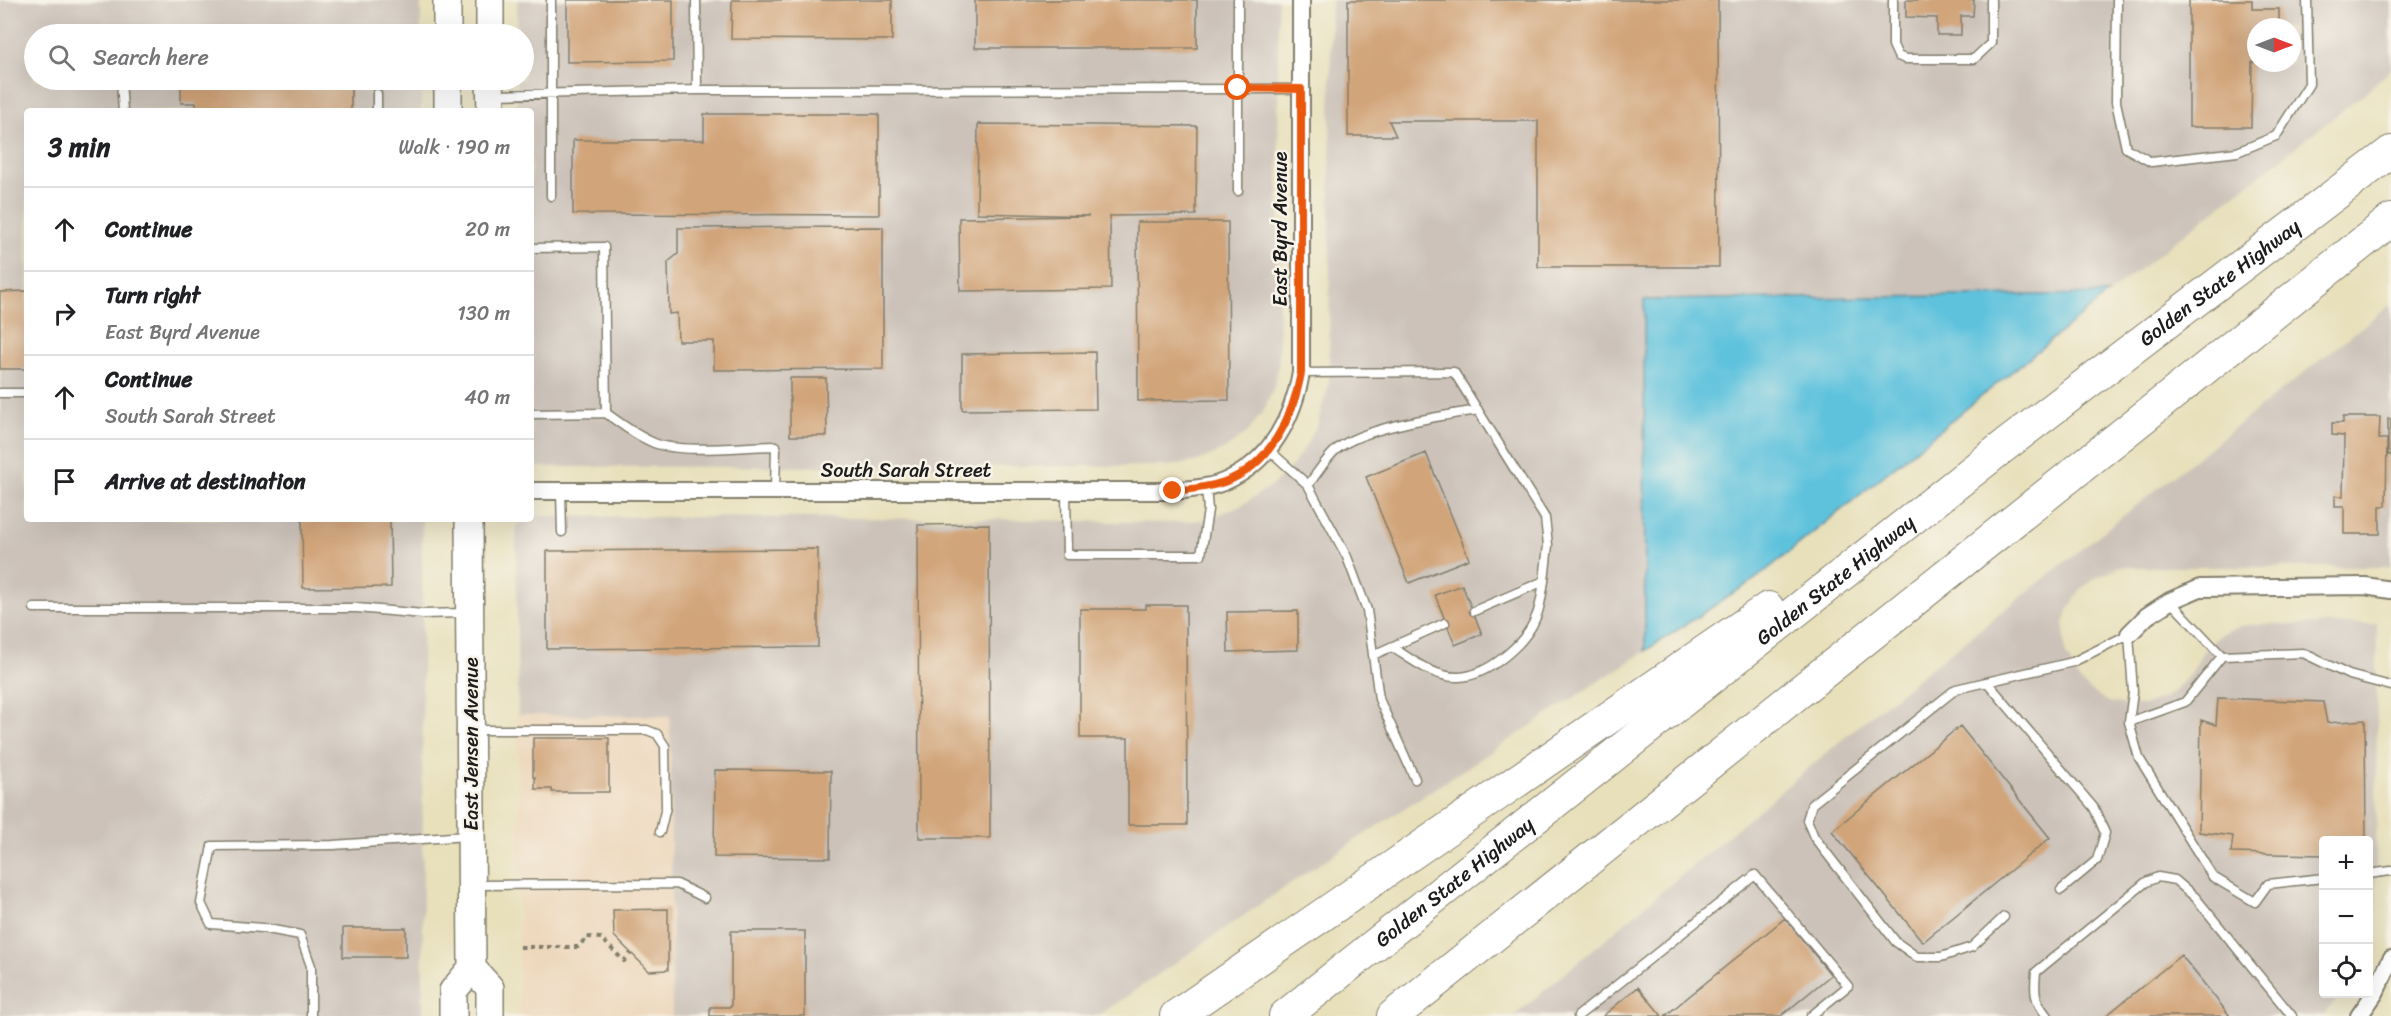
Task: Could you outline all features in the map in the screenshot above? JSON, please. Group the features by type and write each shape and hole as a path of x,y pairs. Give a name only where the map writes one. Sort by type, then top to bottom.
{"highway":[{"name":"Golden State Highway","path":"1286,1016 1999,450 2391,152"},
{"path":"1393,1016 2391,220"},
{"path":"1176,1016 1999,450"},
{"path":"1399,1016 1426,990"}],"main road":[{"path":"447,0 447,24"},
{"path":"490,0 490,24"},
{"path":"448,90 448,108"},
{"name":"East Jensen Avenue","path":"469,522 472,968"},
{"path":"453,1016 453,991 472,968 490,988 490,1016"}],"street":[{"name":"East Byrd Avenue","path":"1268,449 1289,418 1297,397 1301,373 1301,0"},
{"name":"South Sarah Street","path":"534,491 1173,491 1206,487 1227,481 1257,462 1268,449"},
{"path":"2129,634 2147,616 2170,601 2200,588 2365,586 2391,590"},
{"path":"2360,1016 2375,993 2391,959"}],"lane":[{"path":"550,0 551,196"},
{"path":"696,0 697,90"},
{"path":"1238,0 1238,191"},
{"path":"1893,0 1893,45 1898,56 1905,59 1974,59 1991,43 1991,0"},
{"path":"2117,0 2116,102 2126,148 2151,162 2237,152 2277,136 2309,84 2307,0"},
{"path":"490,95 697,90 1301,89"},
{"path":"122,90 123,108"},
{"path":"378,94 378,108"},
{"path":"534,248 604,247 606,414"},
{"path":"1301,373 1454,372 1545,518 1548,545 1544,581 1536,618 1520,641 1502,659 1479,673 1457,677 1428,669 1392,647"},
{"path":"0,393 24,393"},
{"path":"1308,485 1336,449 1359,436 1414,422 1478,410"},
{"path":"534,414 606,414 639,436 656,444 675,448 776,446 775,491"},
{"path":"1268,449 1308,485 1347,557 1367,610 1379,699 1415,779"},
{"path":"1066,491 1067,555 1201,555 1208,510 1206,487"},
{"path":"561,491 562,532"},
{"path":"1474,611 1544,581"},
{"path":"2170,601 2222,656"},
{"path":"34,608 357,608 423,614 470,613"},
{"path":"1373,655 1445,623"},
{"path":"2004,917 1972,947 1941,957 1917,957 1896,942 1814,837 1807,820 1812,804 1956,689 2073,662 2129,634 2133,692 2130,722 2139,758 2213,877 2255,902 2268,884 2319,879"},
{"path":"2130,722 2185,702 2222,656 2303,652 2349,675 2391,687"},
{"path":"1987,682 2094,808 2105,833 2097,860 2061,890"},
{"path":"470,730 646,730 657,734 665,746 666,807 660,832"},
{"path":"311,1016 311,966 300,935 262,928 211,924 201,903 212,846 333,845 471,836"},
{"path":"2373,873 2391,871"},
{"path":"1578,1016 1755,875 1848,986 1811,1016"},
{"path":"2047,1016 2037,1004 2034,990 2036,972 2146,882 2158,877 2175,880 2194,897 2292,1016"},
{"path":"472,885 677,884 705,898"}],"path":[{"path":"520,947 578,947 587,937 601,938 624,961 631,953"}],"shaded area":[{"path":"0,0 421,0 421,24 24,24 24,90 421,90 421,108 24,108 24,522 422,522 423,1016 0,1016"},
{"path":"517,0 1278,0 1279,361 1274,387 1264,410 1248,432 1225,449 1198,461 1170,466 535,467 534,108 517,108 517,90 534,90 534,24 517,24"},
{"path":"1331,0 2391,0 2391,69 2366,92 2108,294 1891,299 1644,300 1645,651 1313,868 1098,1016 672,1016 670,716 518,715 516,526 521,522 534,522 534,516 990,519 1168,523 1202,520 1239,507 1274,484 1292,466 1317,426 1329,382"},
{"path":"2391,304 2391,567 2093,567 2118,568 2097,577 2080,590 2064,623 2065,652 2079,680 2093,693 2109,702 2127,705 2144,705 2174,692 2192,672 2202,653 2212,642 2226,631 2241,626 2377,624 2376,908 2373,923 2373,836 2319,836 2319,998 2339,998 2323,1016 1514,1016 1869,717"},
{"path":"518,715 670,716 672,1016 519,1016"}],"water":[{"path":"2108,294 1757,578 1645,651 1644,300"}],"building":[{"path":"567,0 673,0 673,61 567,62"},
{"path":"732,0 892,0 892,40 731,39"},
{"path":"975,0 1197,0 1197,48 975,48"},
{"path":"1348,0 1718,0 1719,267 1538,267 1538,121 1389,121 1396,136 1348,136"},
{"path":"1906,0 1974,0 1973,16 1961,16 1961,35 1937,35 1937,18 1906,17"},
{"path":"2189,0 2252,0 2252,9 2279,9 2279,18 2247,18 2247,72 2252,72 2251,127 2189,127"},
{"path":"181,90 351,90 351,108 196,108 196,103 181,103"},
{"path":"704,114 879,114 879,215 573,214 573,140 704,140"},
{"path":"978,124 1197,126 1196,215 1110,216 1111,289 960,291 959,218 1089,216 977,213"},
{"path":"1137,222 1228,222 1229,400 1138,401"},
{"path":"883,227 883,369 714,370 714,341 678,341 677,313 669,314 668,262 678,254 678,228"},
{"path":"24,291 24,369 0,369 0,292"},
{"path":"1095,352 1096,409 962,410 962,354"},
{"path":"790,378 826,378 827,436 790,436"},
{"path":"2343,417 2380,417 2379,439 2387,439 2386,506 2380,506 2380,534 2344,534 2344,506 2335,506 2335,496 2343,496 2344,436 2332,435 2332,423 2343,423"},
{"path":"2388,419 2391,419 2391,455 2388,455"},
{"path":"1426,453 1469,559 1409,583 1366,477"},
{"path":"302,522 390,522 391,587 303,588"},
{"path":"989,524 990,838 919,838 918,525"},
{"path":"818,549 818,647 547,649 547,551"},
{"path":"1462,585 1482,634 1455,645 1435,595"},
{"path":"1146,605 1186,605 1187,825 1128,825 1128,738 1080,738 1080,609 1146,609"},
{"path":"1298,611 1298,650 1228,652 1227,612"},
{"path":"2218,698 2323,702 2327,723 2365,720 2366,836 2319,836 2319,855 2231,853 2233,836 2199,832 2201,720 2216,725"},
{"path":"1960,726 2050,838 1923,942 1832,831"},
{"path":"533,738 609,738 609,792 552,792 552,789 535,789"},
{"path":"715,770 831,771 830,858 714,857"},
{"path":"668,909 668,970 649,971 614,936 613,910"},
{"path":"1785,918 1831,975 1781,1016 1665,1016"},
{"path":"343,928 406,928 406,957 343,957"},
{"path":"731,931 805,931 805,1016 710,1016 710,1007 731,1007"},
{"path":"2181,955 2230,1016 2106,1016"},
{"path":"1638,987 1662,1016 1603,1016"}],"route":[{"path":"1173,491 1206,487 1227,481 1257,462 1289,418 1297,397 1301,373 1301,89 1238,88"}]}
